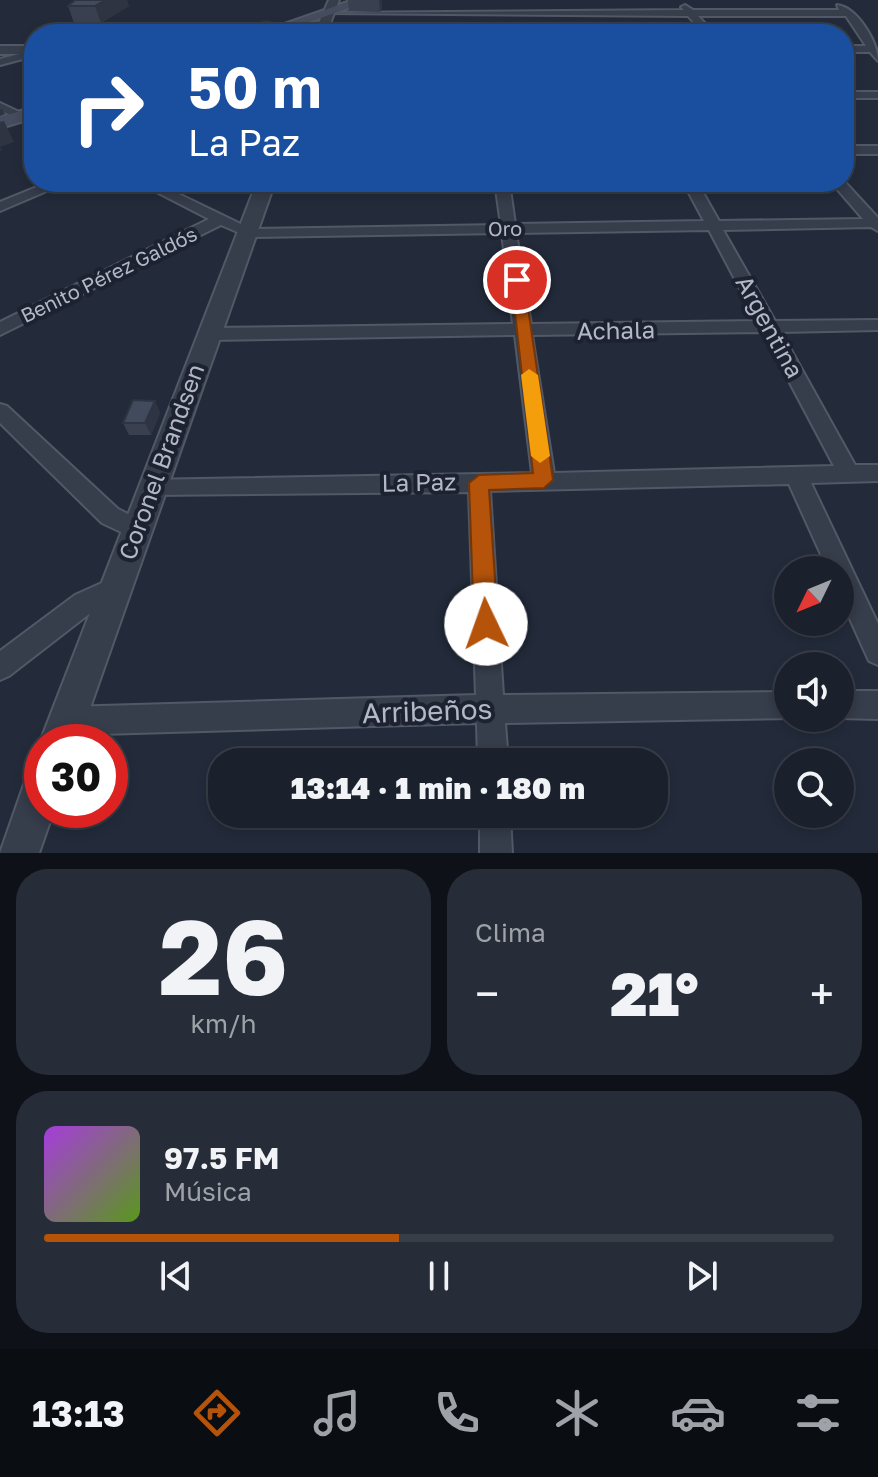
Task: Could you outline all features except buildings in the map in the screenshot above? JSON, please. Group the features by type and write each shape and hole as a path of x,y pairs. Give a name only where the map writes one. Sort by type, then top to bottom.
{"main road":[{"path":"287,24 331,6 365,0"},
{"path":"0,123 24,118"}],"street":[{"path":"475,0 478,19"},
{"path":"590,0 603,24"},
{"path":"680,0 700,24"},
{"path":"830,0 849,13 874,53"},
{"path":"331,6 478,19 597,14 849,13"},
{"path":"0,50 24,51"},
{"path":"854,50 874,53"},
{"path":"0,62 24,54"},
{"path":"854,95 878,95"},
{"path":"0,106 24,115"},
{"path":"854,150 878,150"},
{"path":"0,207 37,192"},
{"name":"Oro","path":"164,192 249,233 877,224"},
{"name":"Coronel Brandsen","path":"65,724 263,192"},
{"path":"503,192 544,480"},
{"name":"Argentina","path":"695,192 849,473"},
{"path":"847,192 877,224"},
{"name":"Benito Pérez Galdós","path":"0,329 219,220"},
{"name":"Achala","path":"210,334 878,325"},
{"path":"4,420 110,516 138,530"},
{"name":"La Paz","path":"152,486 479,483 878,473"},
{"path":"796,475 834,556"},
{"path":"479,483 492,748"},
{"path":"0,667 84,603 115,588"},
{"path":"854,600 878,652"},
{"path":"854,705 878,705"},
{"name":"Arribeños","path":"128,728 490,709 774,706"},
{"path":"18,853 27,828"},
{"path":"495,828 496,853"}],"slow traffic":[{"path":"529,375 540,456"}],"route":[{"path":"486,624 479,483 544,480 517,280"}]}
